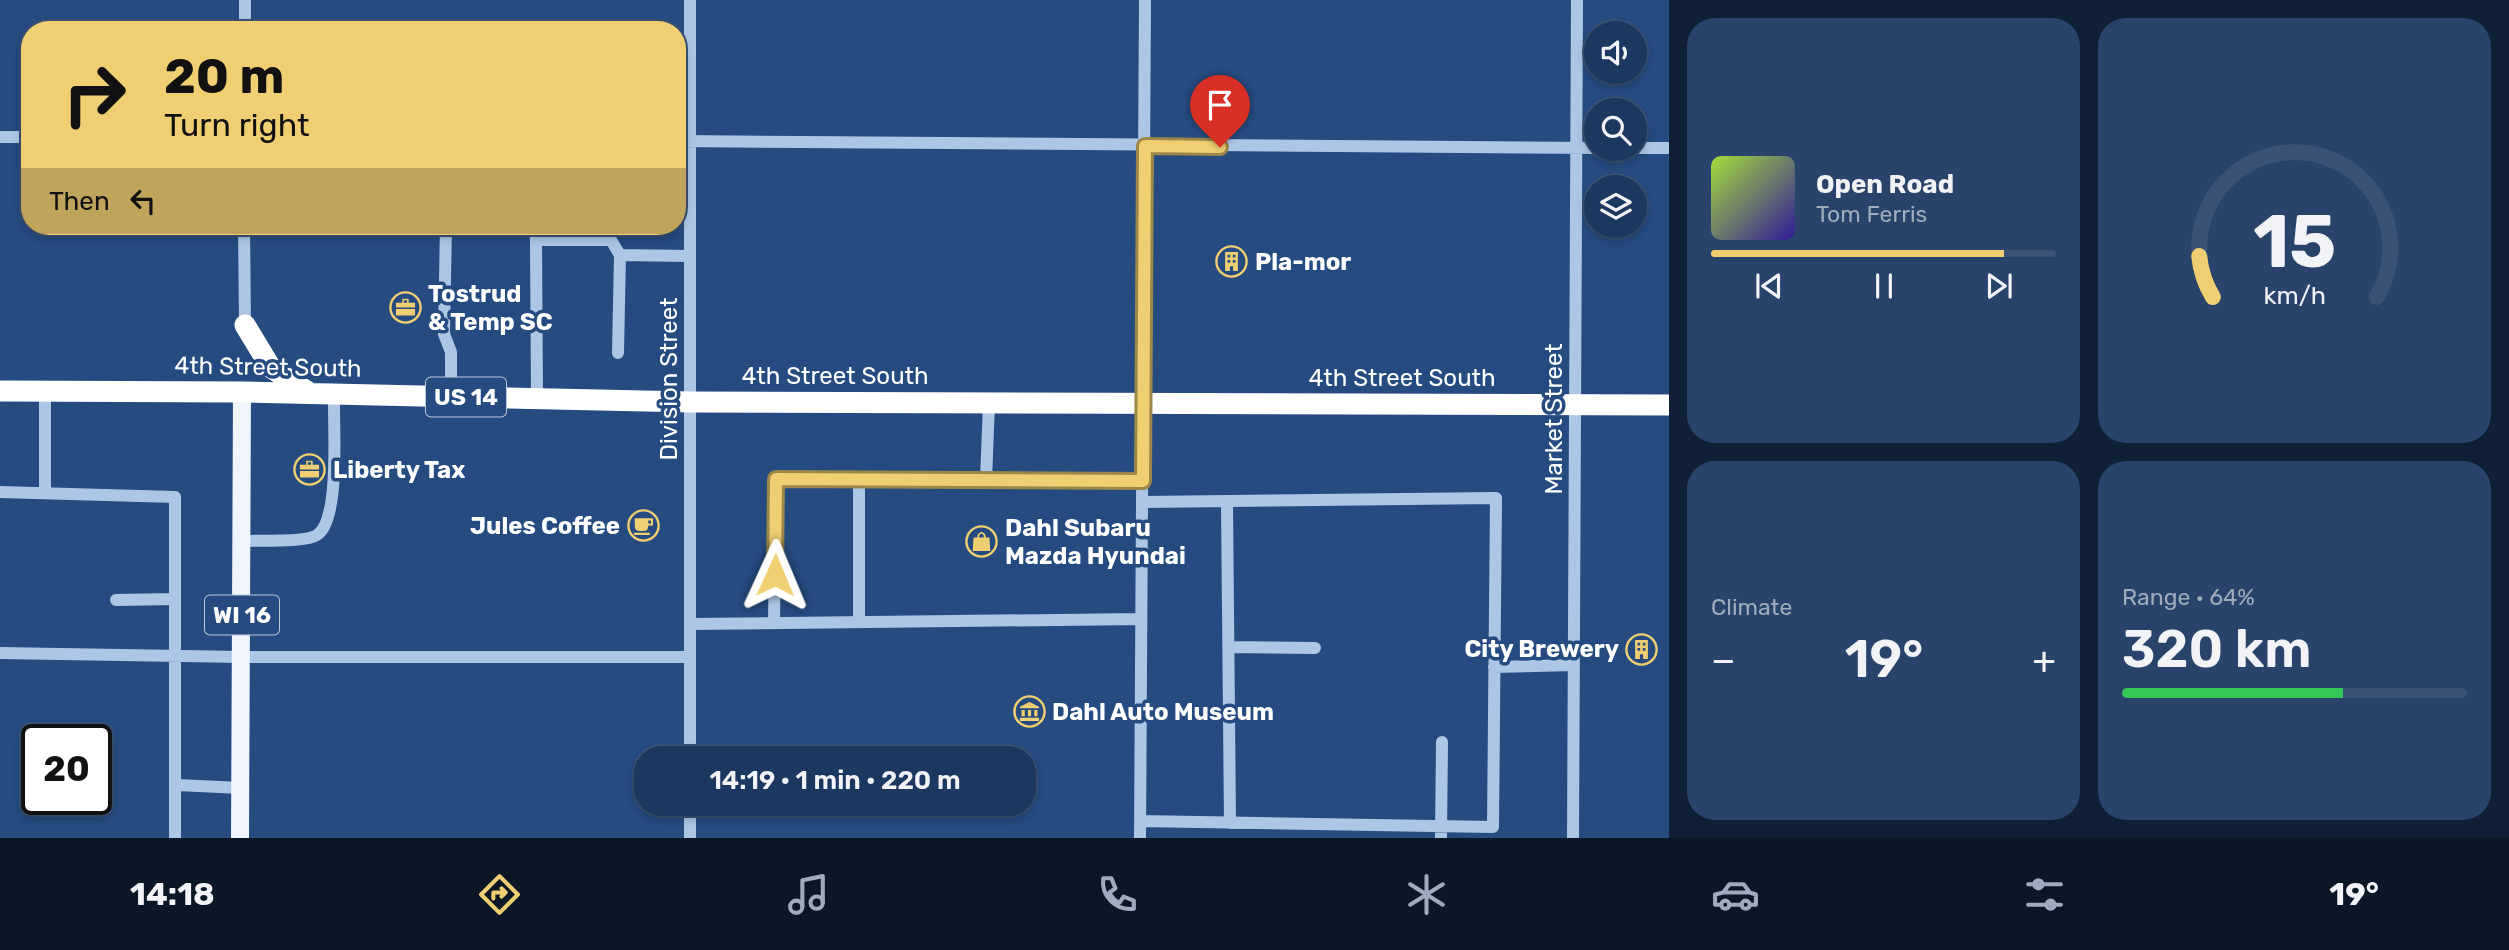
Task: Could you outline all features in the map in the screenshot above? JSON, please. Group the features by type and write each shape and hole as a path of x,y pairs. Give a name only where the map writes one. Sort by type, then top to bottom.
{"highway":[{"path":"244,325 271,368 310,393"},
{"name":"4th Street South","path":"0,391 310,393 690,402 1669,405"}],"main road":[{"name":"WI 16","path":"240,838 242,392"}],"street":[{"path":"245,0 245,21"},
{"name":"Division Street","path":"686,81 690,0"},
{"path":"1140,838 1145,0"},
{"name":"Market Street","path":"1573,838 1577,0"},
{"path":"0,137 21,137"},
{"path":"686,141 1584,148"},
{"path":"1647,148 1669,148"},
{"name":"Division Street","path":"686,190 690,256 690,746"},
{"path":"244,235 244,325"},
{"path":"446,235 444,334 452,352 452,397"},
{"path":"536,235 537,398"},
{"path":"536,240 611,240 620,255 618,353"},
{"path":"620,255 690,256"},
{"path":"44,391 45,493"},
{"path":"242,541 312,538 324,528 332,507 334,394"},
{"path":"986,480 989,403"},
{"path":"774,623 776,479 1143,481"},
{"path":"859,479 859,622"},
{"path":"0,492 175,497 173,656 176,838"},
{"path":"1140,821 1230,822 1441,832 1493,827 1496,498 1305,499 1227,504 1142,502"},
{"path":"1227,504 1230,822"},
{"path":"116,600 174,599"},
{"path":"690,624 1141,619"},
{"path":"1229,647 1315,648"},
{"path":"0,653 242,657 690,657"},
{"path":"1494,667 1574,665"},
{"path":"1441,832 1442,742"},
{"path":"177,785 241,788"},
{"path":"690,816 690,838"}],"place":[{"name":"Pla-mor","path":"1232,262"},
{"name":"Tostrud & Temp SC","path":"405,308"},
{"name":"Liberty Tax","path":"310,470"},
{"name":"Jules Coffee","path":"643,526"},
{"name":"Dahl Subaru Mazda Hyundai","path":"982,542"},
{"name":"City Brewery","path":"1642,649"},
{"name":"Dahl Auto Museum","path":"1029,712"}],"route":[{"path":"775,575 776,479 1143,481 1145,146 1220,147"}]}
